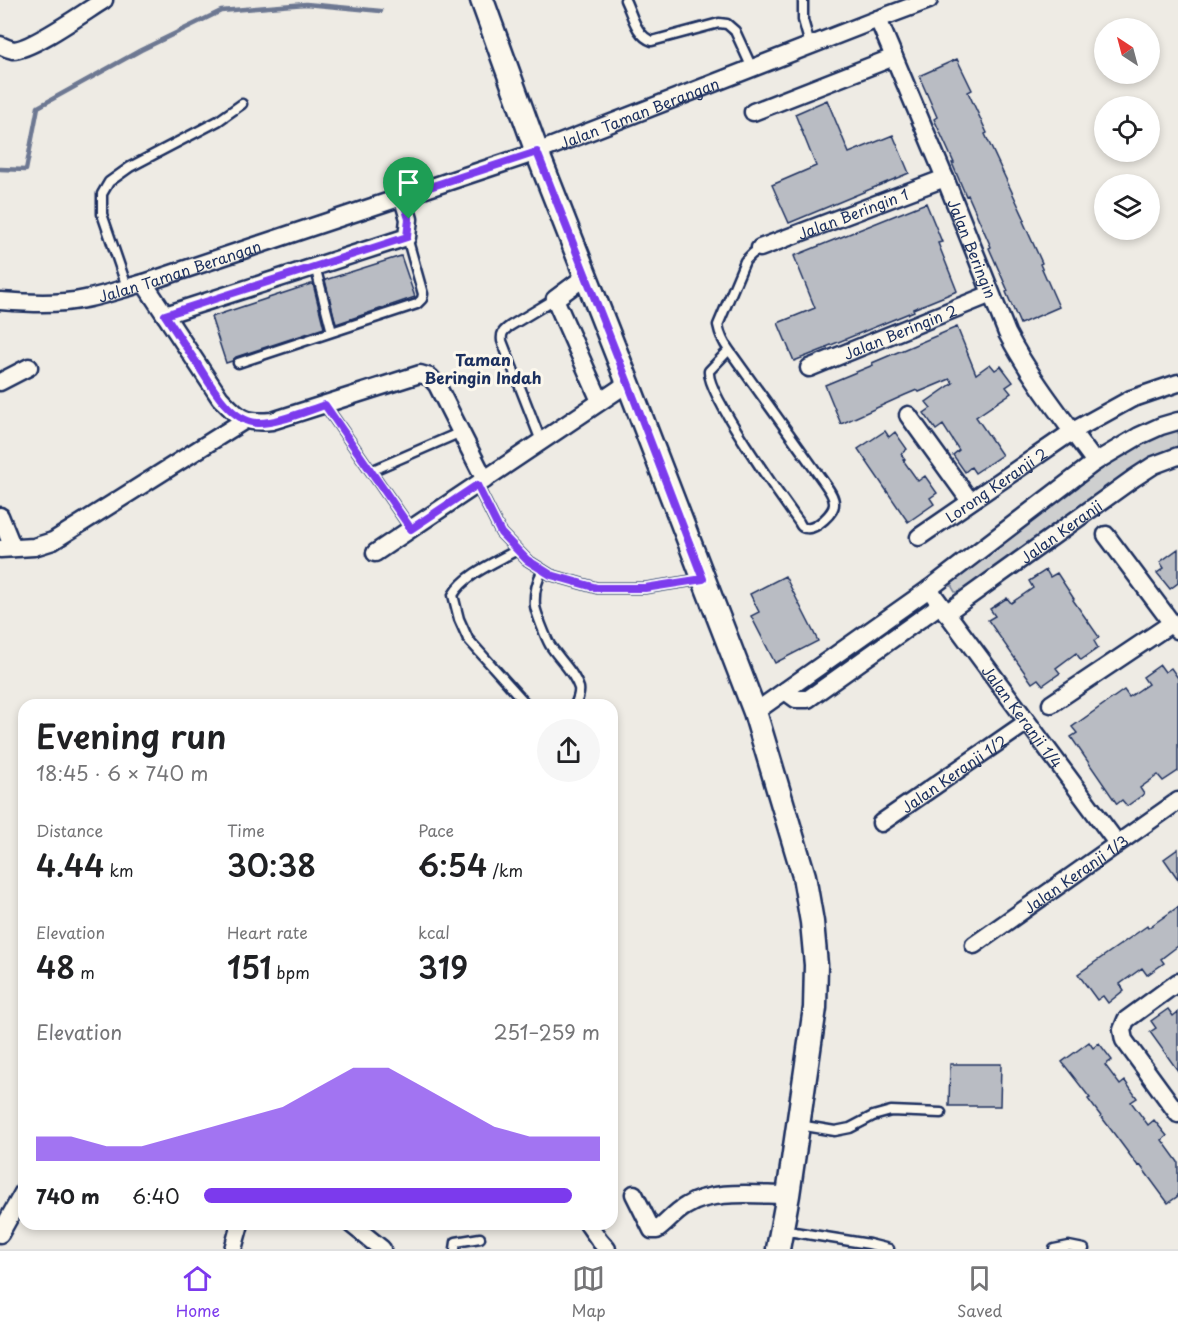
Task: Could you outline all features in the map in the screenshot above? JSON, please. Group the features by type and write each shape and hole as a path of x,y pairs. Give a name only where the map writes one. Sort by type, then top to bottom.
{"street":[{"path":"0,45 13,50 27,46 44,38 104,0"},
{"path":"482,0 537,152 755,712 804,876 816,965 815,1008 780,1240"},
{"name":"Jalan Taman Berangan","path":"0,301 60,303 85,299 144,283 537,152 929,0"},
{"name":"Jalan Beringin","path":"878,19 945,178 1006,333 1018,354 1095,462"},
{"path":"753,112 894,57"},
{"name":"Jalan Beringin 1","path":"760,248 945,178"},
{"path":"165,315 407,237 409,219 402,196"},
{"path":"586,276 555,299 600,402"},
{"path":"144,283 219,398 245,420 256,423 272,421 420,374 429,377 437,385 461,432 481,482"},
{"name":"Jalan Beringin 2","path":"809,368 991,294"},
{"path":"0,382 29,367"},
{"path":"375,553 628,383"},
{"name":"Lorong Keranji 2","path":"919,537 1073,432 1131,399 1178,383"},
{"path":"908,415 970,501"},
{"path":"0,516 7,549 34,547 53,541 245,420"},
{"path":"755,712 928,589 1095,462 1139,436 1178,421"},
{"name":"Jalan Keranji","path":"785,691 796,699 808,699 1134,478 1154,465 1178,456"},
{"path":"1051,704 1175,627 1106,535"},
{"name":"Jalan Keranji 1/4","path":"928,589 1117,843"},
{"name":"Jalan Keranji 1/2","path":"881,823 1027,722"},
{"name":"Jalan Keranji 1/3","path":"974,945 1178,801"},
{"path":"1178,982 1126,1020 1122,1030 1124,1040 1178,1114"},
{"path":"634,1194 652,1230 657,1230 685,1206 716,1195 788,1195"},
{"path":"0,1234 18,1202"},
{"path":"233,1249 238,1230"},
{"path":"358,1230 382,1249"},
{"path":"592,1230 607,1249"}],"lane":[{"path":"625,0 640,34 644,39 652,41 719,23 727,24 735,31 752,68"},
{"path":"803,0 803,20 810,45"},
{"path":"127,288 102,214 102,194 109,182 130,167 218,121 242,104"},
{"path":"238,363 417,304 423,294 407,237"},
{"path":"729,350 709,371 717,396 798,522 802,527 812,528 833,511 835,504 833,496 729,350 723,342 718,325 745,261 760,248"},
{"path":"315,266 332,332"},
{"path":"542,441 502,342 502,335 503,331 510,326 555,299"},
{"path":"325,405 411,529"},
{"path":"371,471 461,432"},
{"path":"481,482 501,533 527,560 551,575 597,588 645,588 703,579"},
{"path":"517,550 471,576 458,587 453,595 459,619 468,639 522,699"},
{"path":"543,570 537,584 535,607 549,644 576,682 579,690 578,699"},
{"path":"798,1125 835,1131 850,1128 873,1116 891,1111 941,1113"},
{"path":"455,1249 456,1242 480,1238"},
{"path":"780,1240 869,1244 889,1249"},
{"path":"1054,1249 1069,1246 1084,1249"}],"shaded area":[{"path":"1178,429 1178,452 1150,461 960,592 955,592 952,581 1028,519 1141,443"}],"building":[{"path":"957,59 972,90 968,92 987,133 985,134 1025,220 1023,221 1059,307 1020,324 989,248 991,247 968,195 966,196 934,119 937,117 919,76"},
{"path":"827,100 849,153 893,135 909,173 789,223 772,185 816,166 795,114"},
{"path":"926,203 942,242 938,243 957,291 794,361 778,323 815,308 794,256"},
{"path":"401,256 415,297 336,324 325,280"},
{"path":"313,284 324,328 236,357 226,363 211,317"},
{"path":"957,327 976,374 990,364 995,370 1001,366 1013,382 1006,387 1011,393 976,417 1002,455 975,473 971,467 965,472 953,455 959,450 943,425 936,430 924,413 931,408 926,402 953,383 950,379 919,392 917,390 841,424 825,385"},
{"path":"885,431 889,437 895,432 907,449 901,454 905,459 903,460 918,481 925,476 937,493 930,498 934,504 908,522 858,449"},
{"path":"1178,549 1178,583 1170,589 1157,573 1164,568 1160,562"},
{"path":"1046,570 1050,577 1057,573 1099,637 1094,641 1098,648 1081,660 1076,653 1056,668 1060,673 1043,685 1038,679 1032,683 988,620 995,616 990,609 1007,598 1011,603 1033,588 1029,581"},
{"path":"785,576 818,641 775,663 751,616 759,612 750,594"},
{"path":"1160,665 1165,672 1171,668 1178,678 1178,771 1163,781 1158,775 1140,788 1144,794 1127,806 1122,800 1117,804 1071,737 1077,733 1072,727 1124,690 1129,697 1148,684 1143,677"},
{"path":"1178,849 1178,879 1164,859"},
{"path":"1178,907 1178,946 1161,959 1164,963 1147,975 1142,968 1120,984 1124,990 1108,1003 1103,996 1097,1000 1078,974"},
{"path":"1168,1009 1173,1016 1178,1012 1178,1071 1150,1032 1156,1028 1151,1021"},
{"path":"1089,1042 1093,1048 1099,1043 1112,1060 1105,1065 1120,1085 1125,1081 1137,1098 1131,1102 1148,1125 1154,1120 1167,1136 1162,1140 1178,1162 1178,1196 1168,1203 1062,1062"},
{"path":"950,1064 1001,1064 1000,1106 949,1106"}],"waterway":[{"path":"0,169 26,170 38,107 141,50 221,11 306,4 381,11"}],"district":[{"name":"Taman Beringin Indah","path":"483,368"}],"route":[{"path":"537,152 703,579 645,588 597,588 551,575 527,560 501,533 477,485 411,529 325,405 272,421 256,423 245,420 219,398 165,315 407,237 409,219 402,196 537,152"}]}
